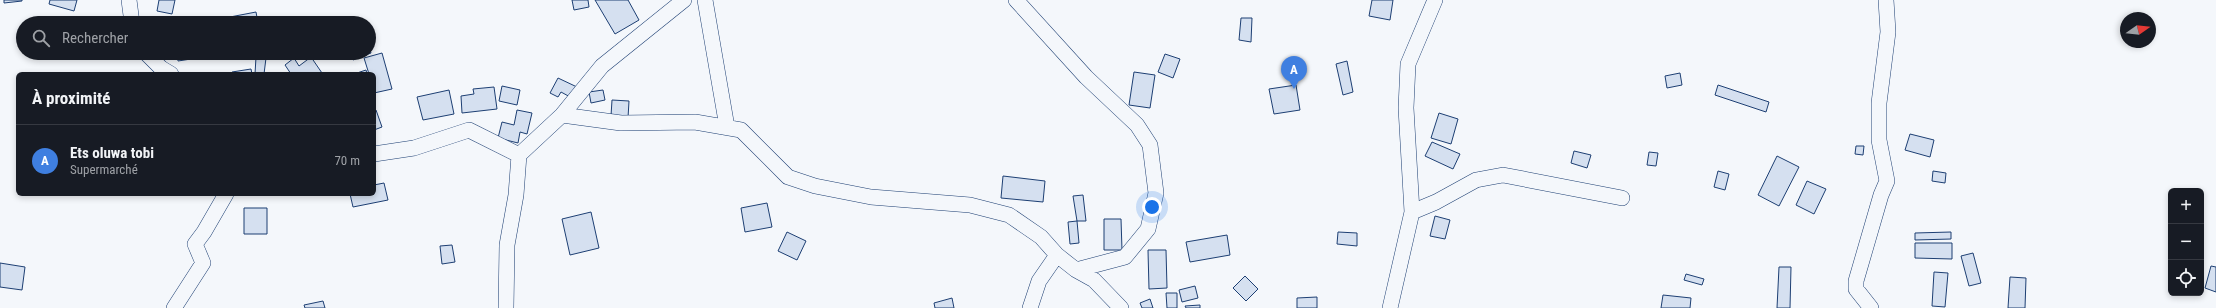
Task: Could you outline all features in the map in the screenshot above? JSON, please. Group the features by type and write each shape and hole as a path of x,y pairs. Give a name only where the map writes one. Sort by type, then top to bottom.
{"street":[{"path":"129,0 131,16"},
{"path":"506,308 507,245 516,195 519,155 562,115 602,66 684,0"},
{"path":"705,0 727,127"},
{"path":"1016,0 1086,77 1137,125 1150,145 1156,193 1148,228 1125,257 1076,270"},
{"path":"1390,308 1412,212 1406,108 1408,64 1435,0"},
{"path":"1871,308 1856,289 1856,281 1881,195 1887,181 1878,140 1879,103 1888,32 1886,0"},
{"path":"153,60 168,72"},
{"path":"562,115 621,123 695,122 741,130 788,177 815,186 871,197 970,206 1009,215 1042,237 1057,255 1076,270 1094,280 1121,308"},
{"path":"376,154 414,148 470,130 519,155"},
{"path":"1412,212 1436,202 1476,180 1503,175 1622,198"},
{"path":"174,308 203,263 195,244 204,232 225,196"},
{"path":"1030,308 1039,282 1057,255"}],"building":[{"path":"4,0 22,0 22,1 4,3"},
{"path":"50,0 77,0 74,11 49,4"},
{"path":"159,0 175,0 172,14 157,11"},
{"path":"572,0 588,0 589,7 574,10"},
{"path":"595,0 628,0 639,20 615,34"},
{"path":"1372,0 1393,0 1390,20 1369,16"},
{"path":"256,12 257,16 235,16"},
{"path":"1241,18 1252,18 1251,42 1239,40"},
{"path":"382,53 392,89 376,93 376,72 368,72 365,60 376,60 376,55"},
{"path":"1165,54 1180,59 1173,78 1158,72"},
{"path":"256,60 266,60 264,72 255,72"},
{"path":"291,60 295,60 299,66 307,60 313,60 321,72 290,72 285,65"},
{"path":"1347,61 1353,92 1343,95 1336,64"},
{"path":"251,69 252,72 232,72"},
{"path":"1134,72 1155,75 1150,108 1129,105"},
{"path":"1680,73 1682,85 1667,88 1665,76"},
{"path":"558,78 577,87 572,98 561,92 558,97 550,93"},
{"path":"1296,85 1300,110 1274,114 1269,89"},
{"path":"1718,85 1769,102 1766,112 1715,95"},
{"path":"502,86 520,90 517,105 499,101"},
{"path":"494,87 497,109 462,113 461,96 474,94 473,89"},
{"path":"449,90 454,114 423,120 417,97"},
{"path":"603,90 605,100 591,103 589,92"},
{"path":"612,100 629,101 628,118 611,116"},
{"path":"376,110 382,127 376,129"},
{"path":"517,110 532,113 527,134 520,132 518,143 498,138 502,122 514,125"},
{"path":"1439,113 1458,119 1451,144 1431,138"},
{"path":"1910,134 1934,140 1930,157 1905,150"},
{"path":"1432,142 1460,154 1453,169 1425,156"},
{"path":"1856,146 1864,146 1863,155 1855,154"},
{"path":"1574,151 1591,155 1587,168 1571,163"},
{"path":"1649,152 1658,153 1656,166 1647,165"},
{"path":"1777,156 1799,167 1779,206 1758,195"},
{"path":"1718,171 1729,174 1725,190 1714,187"},
{"path":"1933,171 1946,173 1945,183 1932,181"},
{"path":"1003,176 1045,181 1043,202 1001,198"},
{"path":"1807,181 1826,189 1814,214 1796,205"},
{"path":"384,183 388,200 353,207 350,196 376,196 376,185"},
{"path":"1083,195 1086,221 1077,221 1073,196"},
{"path":"767,203 772,227 745,232 741,208"},
{"path":"244,208 267,208 267,234 244,234"},
{"path":"591,212 599,248 570,255 562,219"},
{"path":"1435,216 1450,220 1445,239 1430,236"},
{"path":"1104,219 1121,219 1122,250 1104,250"},
{"path":"1077,221 1079,243 1070,244 1068,222"},
{"path":"787,232 806,241 797,260 778,251"},
{"path":"1338,232 1357,233 1357,246 1337,244"},
{"path":"1951,232 1951,239 1915,240 1915,233"},
{"path":"1227,235 1230,255 1190,262 1186,242"},
{"path":"1915,243 1952,243 1952,259 1915,258"},
{"path":"452,245 455,262 442,264 440,246"},
{"path":"1148,250 1166,250 1167,288 1149,289"},
{"path":"1973,253 1981,283 1969,286 1961,256"},
{"path":"0,263 25,267 22,290 0,287"},
{"path":"2211,266 2216,267 2216,292 2205,288"},
{"path":"1779,267 1791,267 1790,308 1777,308"},
{"path":"1934,272 1948,273 1945,307 1932,306"},
{"path":"1686,274 1704,279 1702,285 1684,280"},
{"path":"1245,276 1258,289 1246,301 1233,288"},
{"path":"2010,277 2026,278 2025,308 2008,308"},
{"path":"1195,286 1198,298 1182,302 1179,290"},
{"path":"1166,293 1177,293 1177,308 1167,308"},
{"path":"1663,295 1691,298 1690,308 1661,308"},
{"path":"1317,297 1317,308 1297,308 1297,298"},
{"path":"952,298 954,308 935,308 934,303"},
{"path":"1150,299 1153,308 1142,308 1140,303"},
{"path":"323,301 325,308 305,308 304,305"},
{"path":"1200,305 1200,308 1186,308 1185,306"}],"place":[{"name":"Ets oluwa tobi","path":"1294,89"}]}
